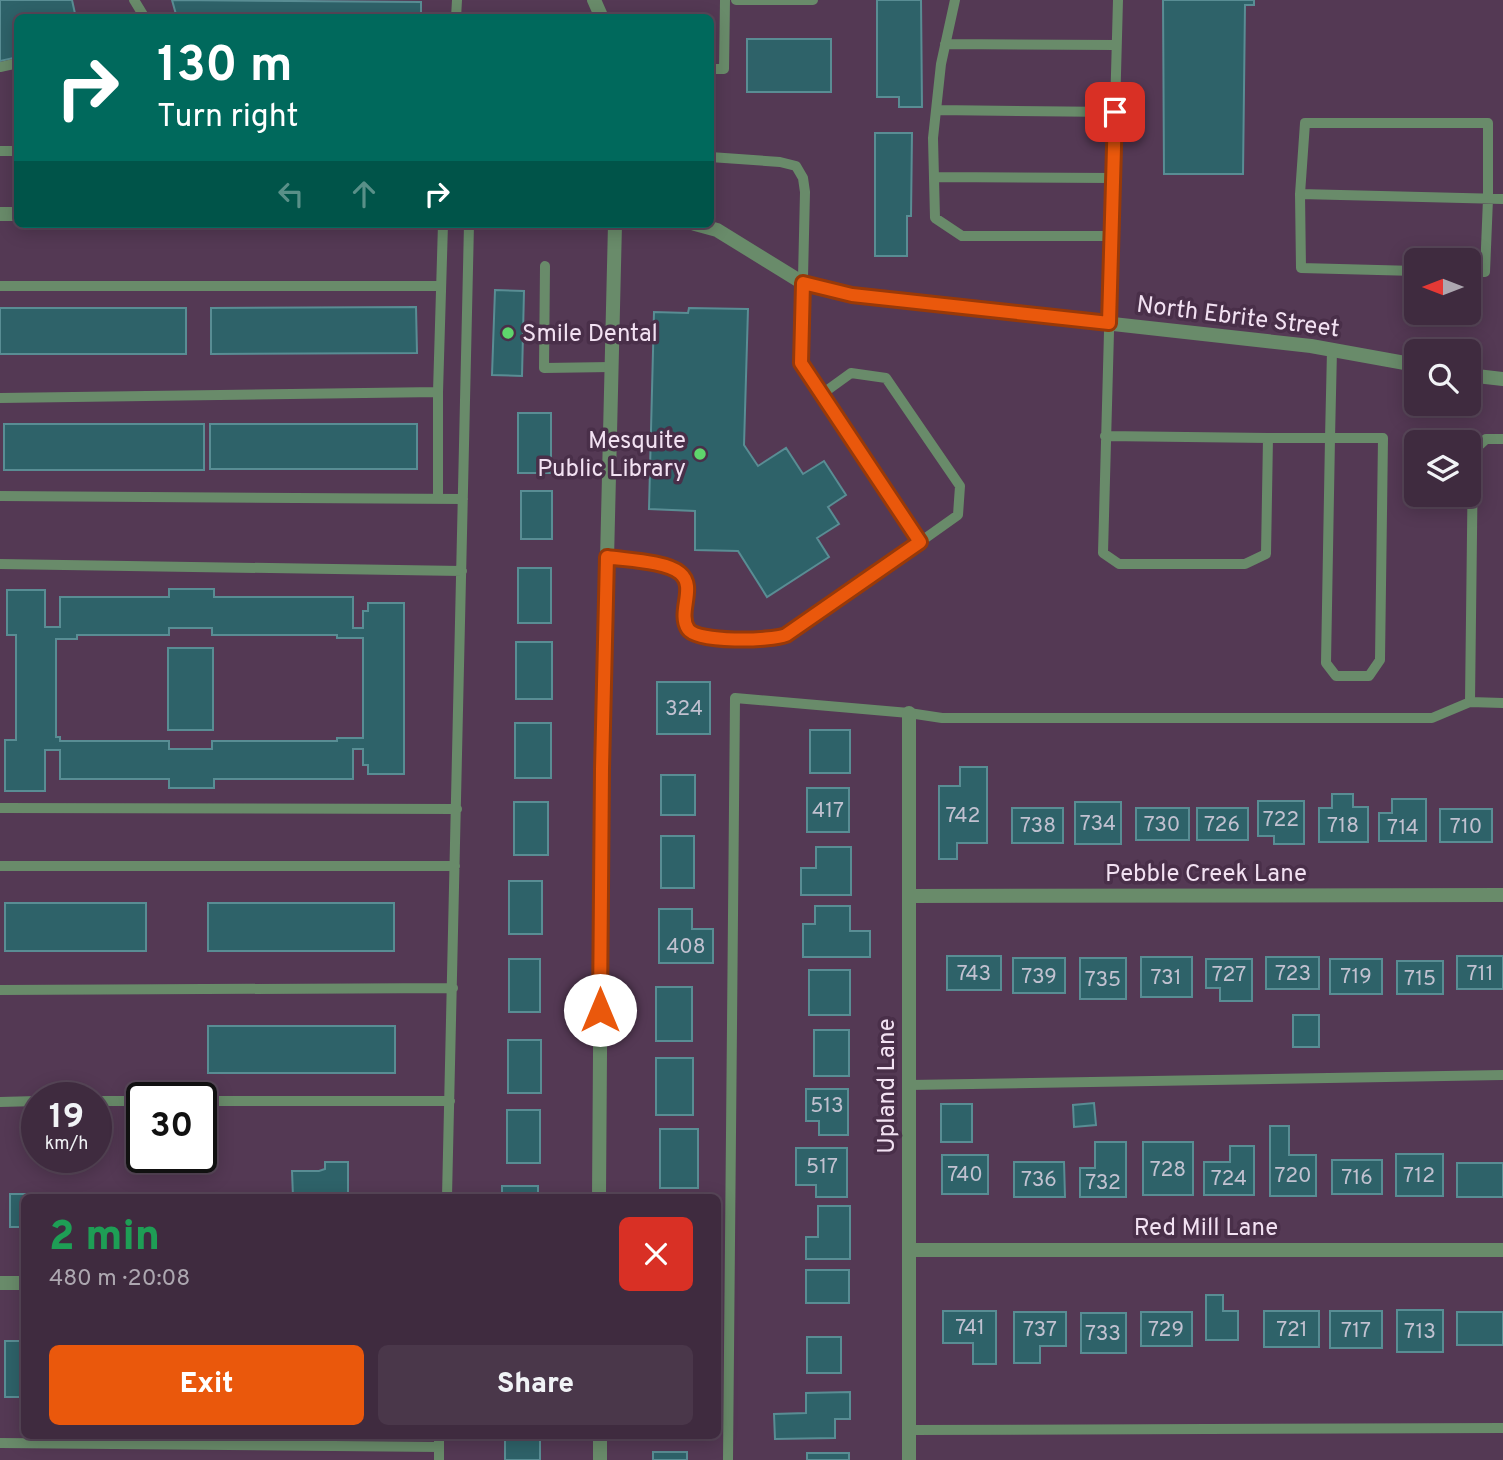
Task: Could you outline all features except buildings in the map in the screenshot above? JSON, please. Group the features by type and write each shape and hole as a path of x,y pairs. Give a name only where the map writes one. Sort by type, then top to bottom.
{"street":[{"path":"599,1194 602,783 615,228"},
{"name":"North Ebrite Street","path":"710,228 803,283 852,295 1311,346 1404,363"},
{"path":"1481,376 1503,379"},
{"name":"Upland Lane","path":"909,713 909,1460"},
{"name":"Pebble Creek Lane","path":"909,895 1503,895"},
{"name":"Red Mill Lane","path":"909,1250 1503,1250"},
{"path":"0,1283 21,1283"},
{"path":"600,1439 600,1460"}],"lane":[{"path":"714,69 724,69 725,0"},
{"path":"736,0 813,0"},
{"path":"955,0 945,44 933,138 935,218 962,236 1111,236"},
{"path":"1118,0 1103,553 1119,564 1245,564 1266,554 1268,438"},
{"path":"945,44 1116,45"},
{"path":"936,110 1115,112"},
{"path":"1404,271 1301,268 1300,194 1305,123 1488,123 1485,272 1481,272"},
{"path":"714,157 780,162 796,166 803,178 801,363 920,542"},
{"path":"934,177 1113,178"},
{"path":"1300,194 1503,199"},
{"path":"438,499 443,228"},
{"path":"447,1194 469,228"},
{"path":"545,266 544,368 611,367"},
{"path":"0,286 441,286"},
{"path":"1105,436 1268,438 1330,438 1383,438 1380,660 1369,676 1336,676 1326,663 1330,438 1332,350"},
{"path":"607,557 669,567 681,574 687,585 687,629 697,636 777,639 958,515 960,485 886,378 851,373 822,394"},
{"path":"0,398 438,392"},
{"path":"1470,702 1473,451 1486,439 1503,439"},
{"path":"0,496 463,499"},
{"path":"0,564 462,572"},
{"path":"728,1460 735,698 942,718 1432,718 1470,702 1503,703"},
{"path":"0,808 457,809"},
{"path":"0,866 456,866"},
{"path":"0,990 453,988"},
{"path":"909,1085 1503,1074"},
{"path":"0,1101 21,1101"},
{"path":"217,1101 450,1101"},
{"path":"909,1430 1503,1428"},
{"path":"439,1439 439,1460"},
{"path":"0,1443 439,1447"}],"place":[{"name":"Smile Dental","path":"508,333"},
{"name":"Mesquite Public Library","path":"700,454"}],"route":[{"path":"600,1010 607,557 669,567 681,574 687,585 687,629 697,636 761,640 777,639 786,635 920,542 801,363 803,283 852,295 1109,323 1115,112"}]}
